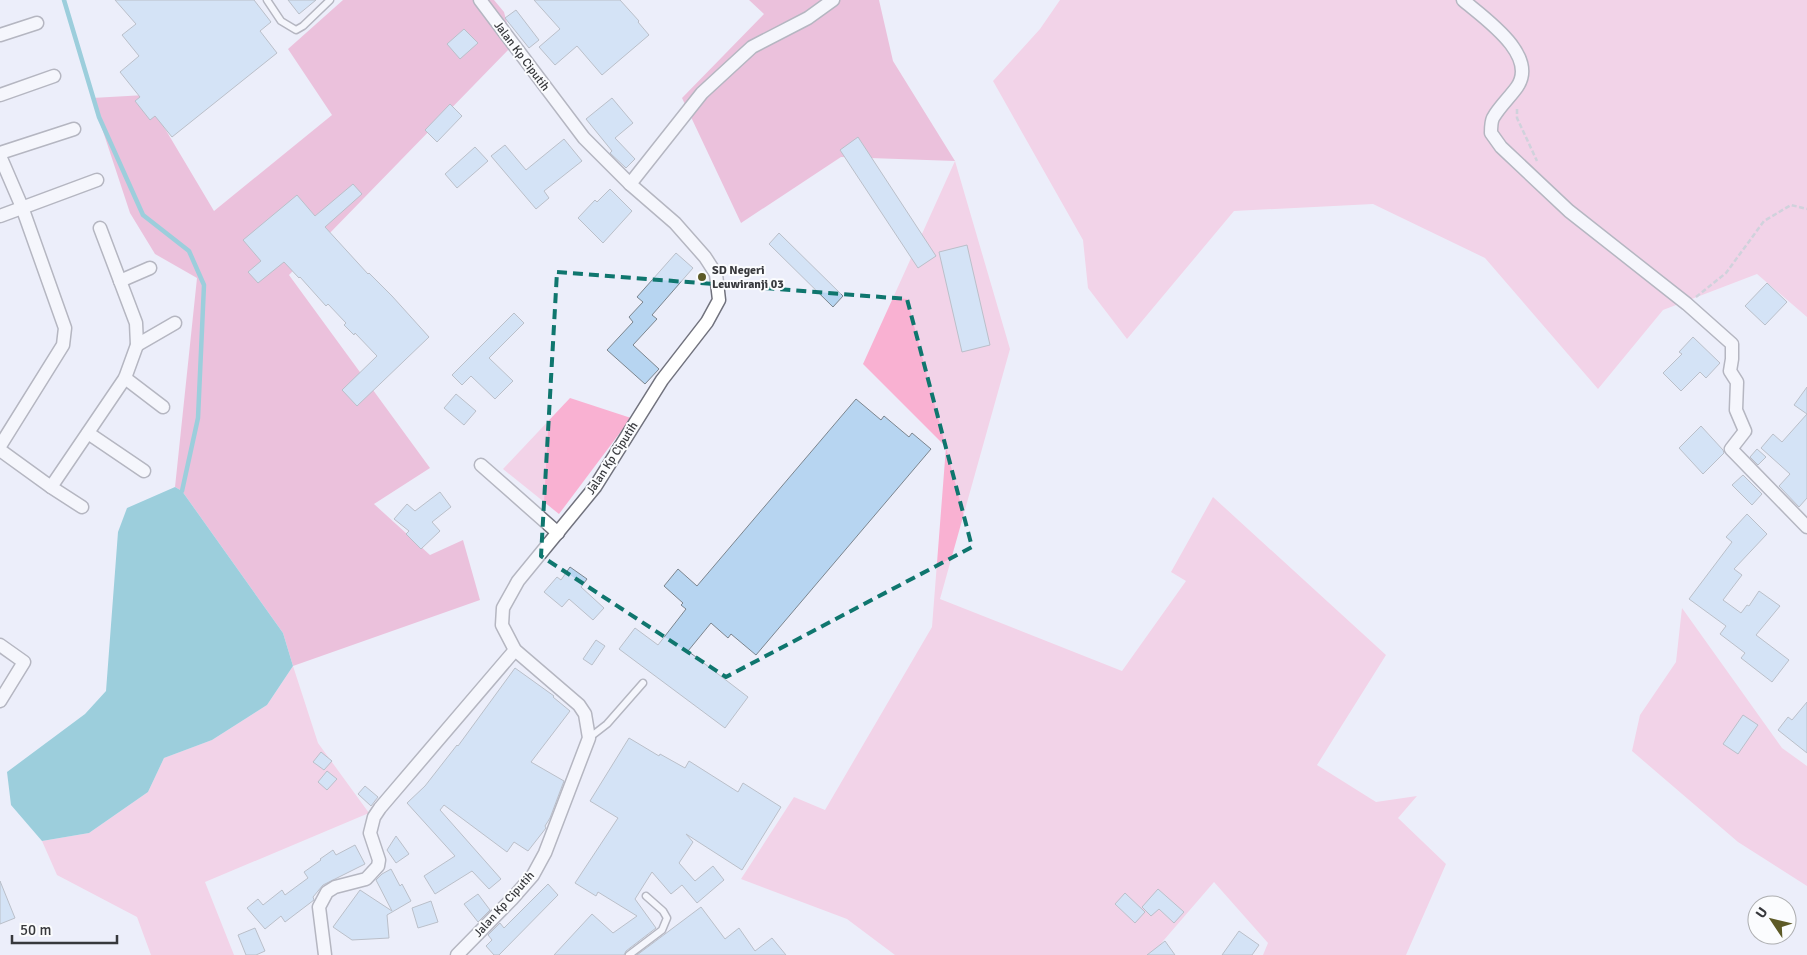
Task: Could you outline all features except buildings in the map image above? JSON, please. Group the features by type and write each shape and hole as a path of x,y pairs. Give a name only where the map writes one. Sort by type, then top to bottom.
{"street":[{"name":"Jalan Kp Ciputih","path":"457,955 533,875 544,853 589,738 586,714 516,650 502,625 503,608 518,581 595,488 662,380 707,322 719,300 716,274 705,257 675,223 630,184 584,138 480,0"},
{"path":"630,184 702,93 752,47 808,18 834,0"},
{"path":"1463,0 1502,32 1520,57 1523,67 1519,85 1493,119 1490,133 1569,211 1687,304 1732,344 1730,371 1737,382 1736,410 1745,431 1731,449 1807,527"},
{"path":"0,35 37,23"},
{"path":"0,95 54,76"},
{"path":"0,446 63,345 65,328 22,207 0,154 74,129"},
{"path":"0,216 96,180"},
{"path":"51,487 125,378 137,345 136,323 100,228"},
{"path":"120,281 150,268"},
{"path":"137,345 175,323"},
{"path":"125,378 163,407"},
{"path":"88,434 144,470"},
{"path":"0,450 82,507"},
{"path":"480,465 558,533"},
{"path":"0,645 24,662 0,701"},
{"path":"325,955 318,907 326,892 335,887 366,879 378,866 379,860 370,833 377,812 516,650"}],"lane":[{"path":"267,0 281,21 296,30 303,26 330,0"},
{"path":"589,738 606,724 643,683"},
{"path":"629,955 662,930 667,918 663,911 646,896"}],"path":[{"path":"1519,85 1517,118 1537,162"},
{"path":"1687,304 1726,274 1764,221 1791,205 1807,209"}],"highlighted area":[{"path":"557,272 907,299 972,547 726,677 541,556"}],"shaded area":[{"path":"343,0 494,0 504,12 513,45 289,275 430,468 374,504 430,555 463,540 480,600 293,666 283,633 182,491 175,487 197,278 155,254 130,213 92,98 145,95 214,211 332,115 288,49"},
{"path":"749,0 879,0 893,61 955,161 841,157 741,223 682,98 764,14"},
{"path":"1060,0 1807,0 1807,317 1757,274 1663,310 1598,389 1485,258 1373,204 1234,211 1127,339 1088,288 1083,240 993,81 1040,29"},
{"path":"955,161 1010,349 940,599 1122,671 1186,581 1171,572 1213,497 1386,655 1317,765 1376,802 1417,796 1398,818 1446,864 1406,955 1263,955 1268,943 1214,882 1151,955 895,955 847,919 741,879 794,797 825,810 932,627 946,447 863,364"},
{"path":"570,398 631,418 559,514 503,469"},
{"path":"1682,608 1782,748 1807,766 1807,886 1738,842 1632,751 1640,715 1676,662"},
{"path":"293,666 318,743 369,813 205,882 234,955 151,955 137,917 57,875 42,841 89,833 148,792 164,758 212,740 267,705"}],"water":[{"path":"175,487 182,491 283,633 293,666 267,705 212,740 164,758 148,792 89,833 42,841 11,805 7,772 85,714 106,691 118,532 127,508"}],"waterway":[{"path":"64,0 99,117 143,215 189,251 204,285 198,418 182,491"}],"place":[{"name":"SD Negeri Leuwiranji 03","path":"702,277"}]}
